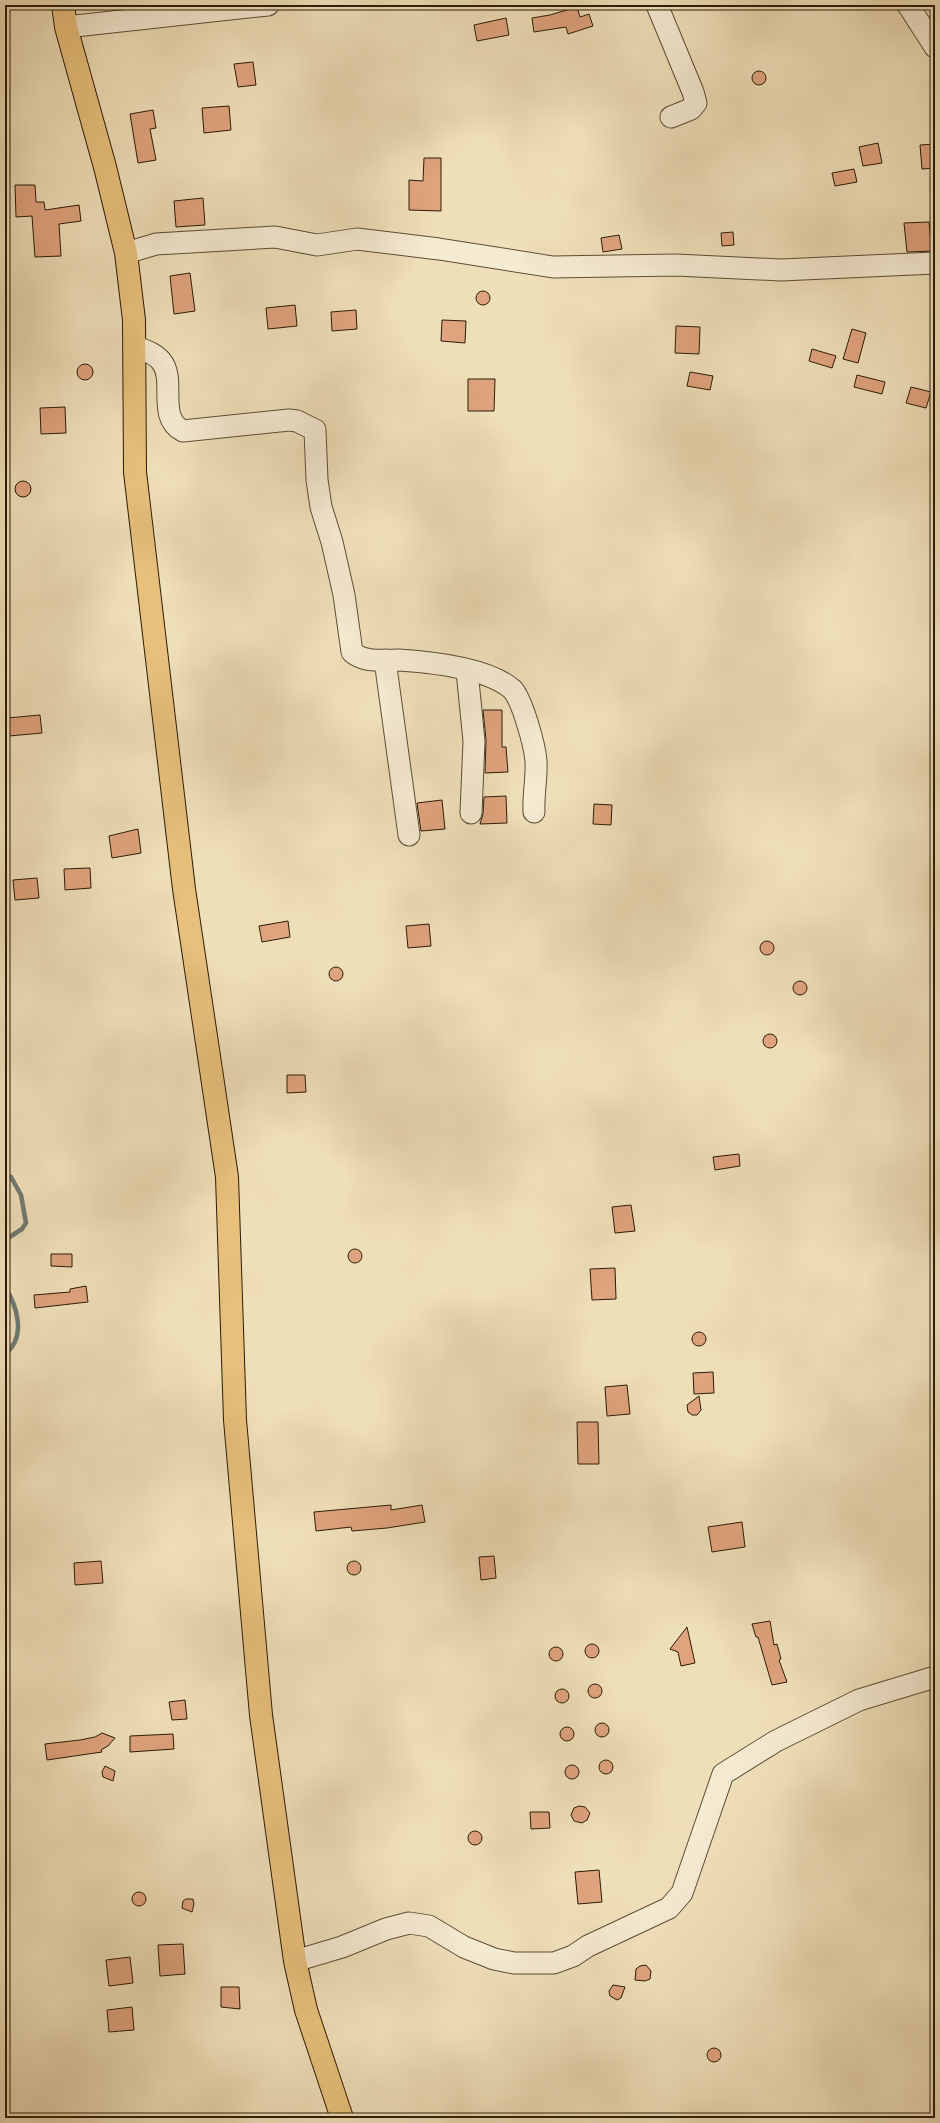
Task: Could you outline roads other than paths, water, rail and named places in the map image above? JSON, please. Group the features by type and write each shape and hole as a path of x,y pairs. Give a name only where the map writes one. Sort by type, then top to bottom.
{"main road":[{"path":"63,5 66,27 105,168 126,253 134,320 135,472 184,889 227,1177 235,1420 261,1715 296,1961 306,2010 342,2118"}],"street":[{"path":"66,27 268,5"},
{"path":"658,5 694,92 696,103 691,109 671,117"},
{"path":"909,5 935,46"},
{"path":"126,253 156,244 275,237 318,246 357,239 439,248 553,267 676,265 781,270 935,263"},
{"path":"134,346 156,356 162,362 165,370 171,419 176,427 183,431 289,420 297,421 315,430 317,480 321,507 332,542 344,595 351,647 354,654 363,659 429,663 467,671 491,677 513,690 520,703 536,761 533,796 534,812"},
{"path":"385,660 409,835"},
{"path":"467,671 474,741 471,813"},
{"path":"296,1961 342,1947 386,1929 409,1923 428,1926 464,1947 494,1959 514,1963 554,1963 573,1956 588,1946 669,1908 682,1893 723,1774 776,1741 859,1700 935,1677"}],"waterway":[{"path":"5,1176 11,1177 21,1195 26,1223 22,1229 5,1240"},
{"path":"5,1287 13,1303 18,1321 16,1339 12,1347 5,1354"}]}
